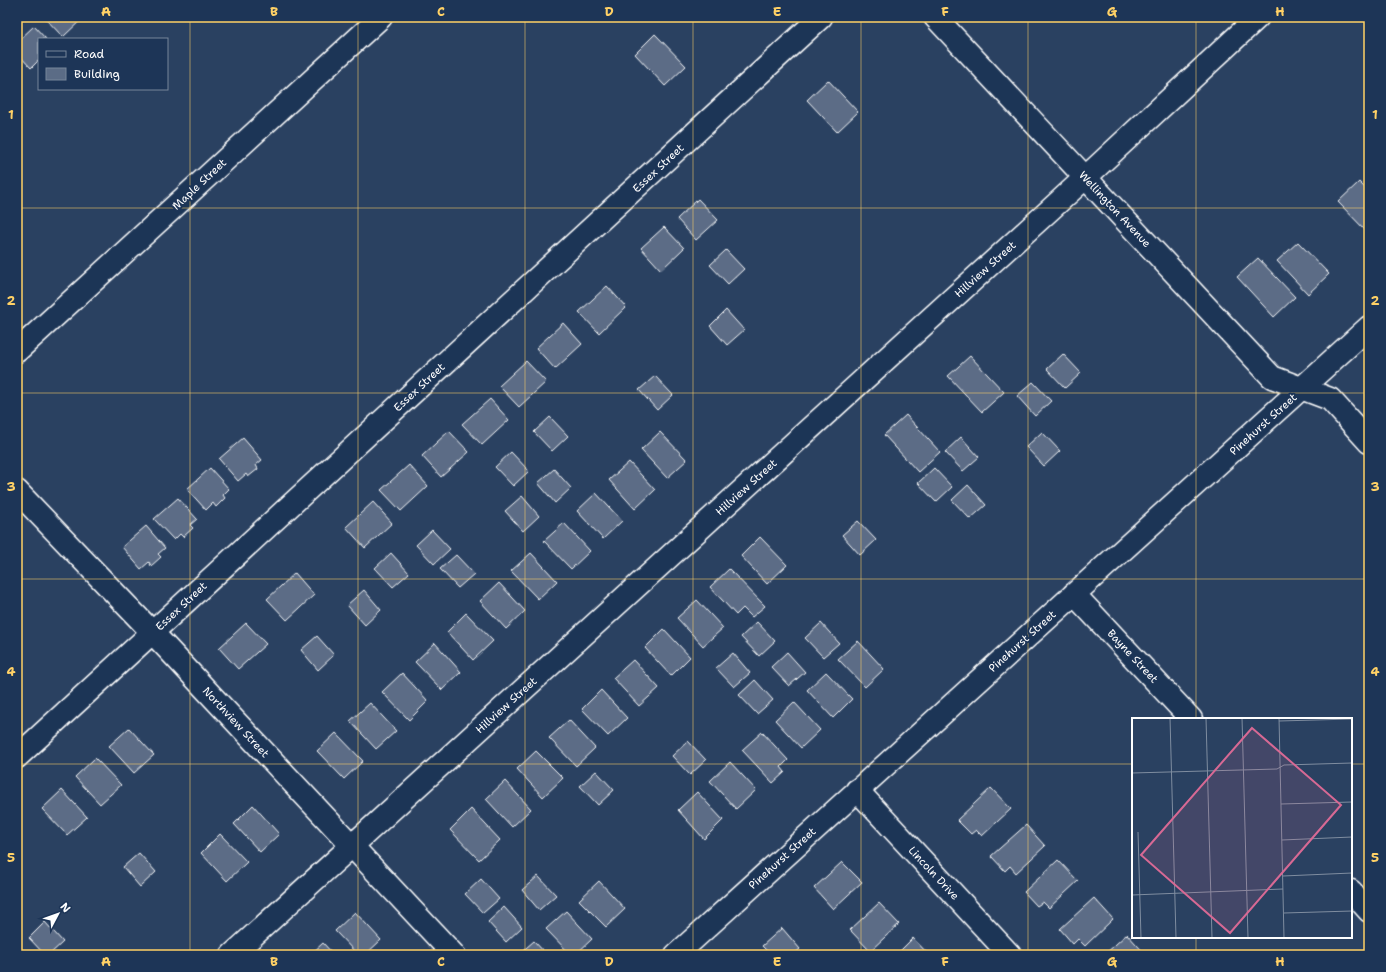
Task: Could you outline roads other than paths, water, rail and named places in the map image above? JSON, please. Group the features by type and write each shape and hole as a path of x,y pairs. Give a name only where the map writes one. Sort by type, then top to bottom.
{"street":[{"name":"Maple Street","path":"17,351 381,17"},
{"name":"Essex Street","path":"17,757 821,17"},
{"name":"Wellington Avenue","path":"935,17 1272,377 1330,399 1369,442"},
{"name":"Hillview Street","path":"232,955 1086,177 1258,17"},
{"name":"Pinehurst Street","path":"676,955 1369,327"},
{"name":"Northview Street","path":"17,491 152,632 454,955"},
{"name":"Bayne Street","path":"1074,594 1190,718"},
{"name":"Lincoln Drive","path":"857,790 1010,955"},
{"path":"1352,892 1369,910"}]}
